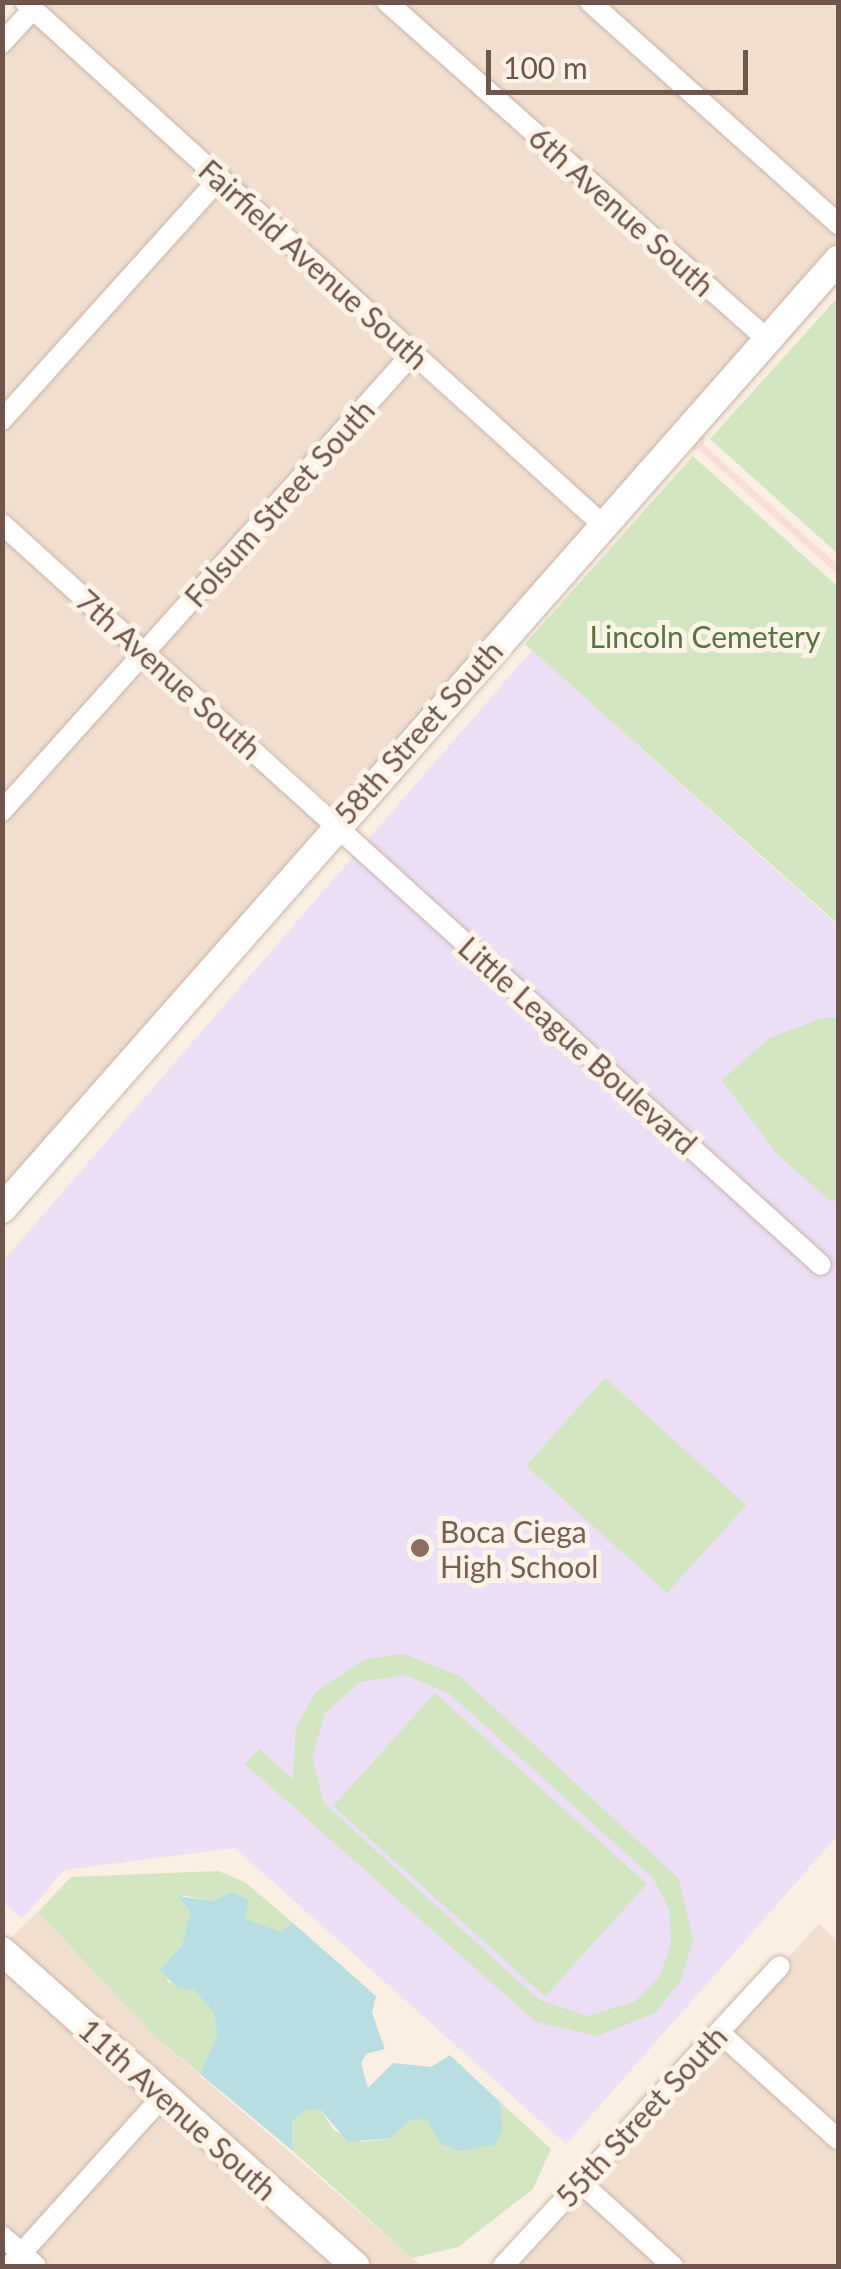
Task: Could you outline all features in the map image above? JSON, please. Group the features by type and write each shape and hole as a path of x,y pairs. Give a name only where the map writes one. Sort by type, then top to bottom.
{"street":[{"name":"6th Avenue South","path":"388,2 768,340"},
{"path":"590,2 838,224"},
{"path":"2,43 29,6"},
{"name":"Fairfield Avenue South","path":"29,6 603,525"},
{"path":"2,420 220,178"},
{"name":"58th Street South","path":"2,1209 335,825 838,260"},
{"name":"Folsum Street South","path":"2,811 412,354"},
{"name":"7th Avenue South","path":"2,524 335,825"},
{"name":"Little League Boulevard","path":"335,825 821,1265"},
{"name":"11th Avenue South","path":"2,1951 354,2266"},
{"name":"55th Street South","path":"503,2266 780,1966"},
{"path":"719,2032 838,2139"},
{"path":"2,2236 23,2262 162,2097"},
{"path":"580,2182 673,2266"}],"shaded area":[{"path":"41,3 372,3 754,341 603,511"},
{"path":"403,3 575,3 838,237 838,247 768,326"},
{"path":"606,3 838,3 838,210"},
{"path":"33,23 207,180 3,406 3,56"},
{"path":"220,192 398,355 145,638 3,510 3,433"},
{"path":"838,274 838,285 705,434 704,445 838,565 838,575 699,450 687,451"},
{"path":"412,368 588,527 335,808 158,650"},
{"path":"3,537 132,653 3,797"},
{"name":"Boca Ciega High School","path":"532,650 838,926 838,1835 566,2144 235,1848 64,1870 22,1919 3,1902 3,1261"},
{"path":"145,665 322,827 3,1195 3,825"},
{"path":"38,1912 154,2036 422,2266 370,2266 3,1937 10,1938"},
{"path":"819,1923 838,1942 838,2125 733,2031 793,1966 787,1959"},
{"path":"2,1965 148,2098 22,2240 3,2223"},
{"path":"719,2046 838,2153 838,2266 688,2266 594,2181"},
{"path":"162,2110 339,2266 51,2266 35,2252"},
{"path":"580,2196 658,2266 518,2266"}],"green space":[{"path":"838,297 838,554 710,439"},
{"name":"Lincoln Cemetery","path":"693,456 838,587 838,924 525,644"},
{"path":"822,1018 838,1018 838,1201 829,1200 776,1153 722,1080 768,1039"},
{"path":"605,1378 746,1505 667,1593 526,1466"},
{"path":"404,1654 460,1676 679,1879 693,1940 681,1980 655,2013 597,2036 536,2022 245,1764 259,1749 293,1779 296,1727 316,1692 365,1659","holes":["406,1675 450,1694 653,1878 669,1909 671,1943 660,1976 636,2001 587,2016 539,2000 324,1803 312,1758 325,1713 360,1682"]},
{"path":"435,1693 647,1884 545,1997 333,1806"},
{"path":"218,1871 245,1882 293,1923 279,1931 258,1928 245,1919 249,1900 233,1893 212,1901 181,1895 190,1912 182,1945 163,1967 168,1982 194,1990 213,2010 217,2035 200,2074 154,2036 38,1912 71,1877"},
{"path":"500,2102 551,2149 533,2189 458,2247 412,2258 293,2151 292,2122 306,2110 321,2110 334,2131 362,2142 391,2138 409,2121 426,2119 436,2132 503,2128"}],"water":[{"path":"233,1892 249,1900 245,1919 279,1931 293,1923 376,1996 372,2013 385,2049 366,2054 361,2063 368,2088 393,2063 431,2067 450,2055 500,2102 503,2128 495,2145 460,2151 441,2144 426,2119 409,2121 391,2138 348,2142 321,2110 306,2110 292,2122 293,2151 200,2074 217,2035 213,2011 194,1990 176,1987 160,1970 182,1945 190,1912 178,1896 212,1901"}],"place":[{"name":"Boca Ciega High School","path":"420,1548"}]}
